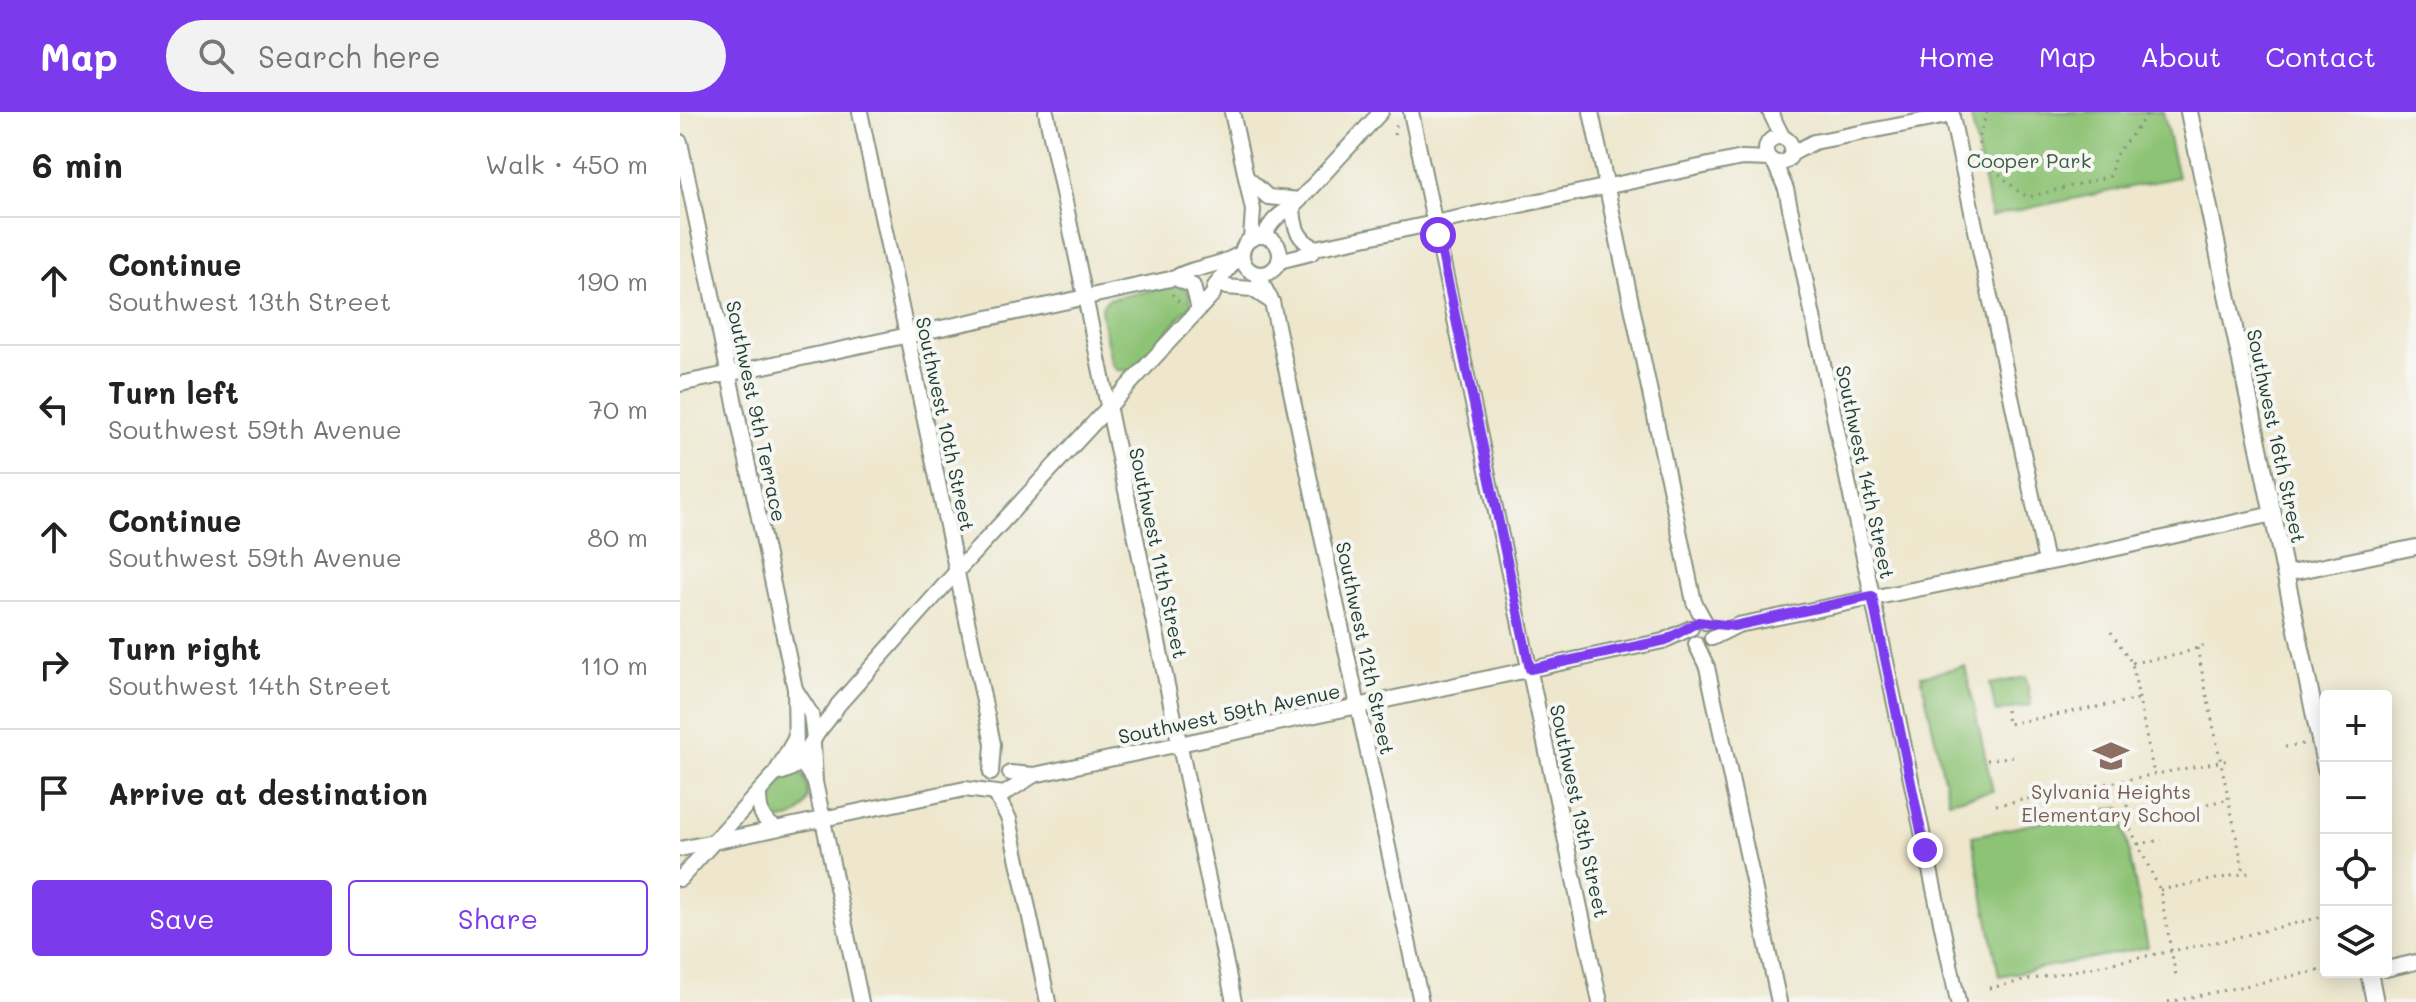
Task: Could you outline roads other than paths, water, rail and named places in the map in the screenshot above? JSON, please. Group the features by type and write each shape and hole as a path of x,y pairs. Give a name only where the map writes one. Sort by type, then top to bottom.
{"street":[{"name":"Southwest 10th Street","path":"860,112 1048,1002"},
{"name":"Southwest 11th Street","path":"1046,112 1234,1002"},
{"path":"1232,112 1253,210 1260,218 1257,237"},
{"path":"1272,302 1252,289 1220,291 1215,286 1242,252 1296,203 1381,112"},
{"name":"Southwest 13th Street","path":"1411,112 1600,1002"},
{"path":"1591,112 1779,1002"},
{"name":"Southwest 16th Street","path":"2189,112 2325,762"},
{"name":"Southwest 14th Street","path":"1771,113 1958,1002"},
{"path":"1242,252 1244,264 1255,273 1264,274 1278,261 1311,253 1316,248 1951,114 2046,562"},
{"name":"Southwest 9th Terrace","path":"680,142 795,689 795,737 800,759 815,782"},
{"path":"1246,177 1268,197 1296,203"},
{"path":"1296,203 1297,232 1305,243 1316,248"},
{"name":"Southwest 12th Street","path":"1272,302 1278,261 1296,203"},
{"path":"1257,237 1276,243 1278,261"},
{"path":"1172,282 1182,273 1225,263 1242,252"},
{"path":"775,774 800,759 837,707 1194,310 1220,291 1255,273"},
{"name":"Southwest 12th Street","path":"1255,273 1272,302 1421,1002"},
{"path":"680,384 1085,297 1172,282 1193,286 1194,310"},
{"name":"Southwest 59th Avenue","path":"680,849 2273,514"},
{"path":"2285,574 2416,547"},
{"name":"Southwest 9th Terrace","path":"795,689 810,719 815,782 861,1002"},
{"path":"680,879 775,774 795,737 810,719 837,707"},
{"path":"759,792 760,814 776,828"},
{"path":"2392,968 2416,962"},
{"path":"2370,978 2375,1002"}],"place":[{"name":"Sylvania Heights Elementary School","path":"2111,756"}],"park label":[{"name":"Cooper Park","path":"2029,160"}]}
